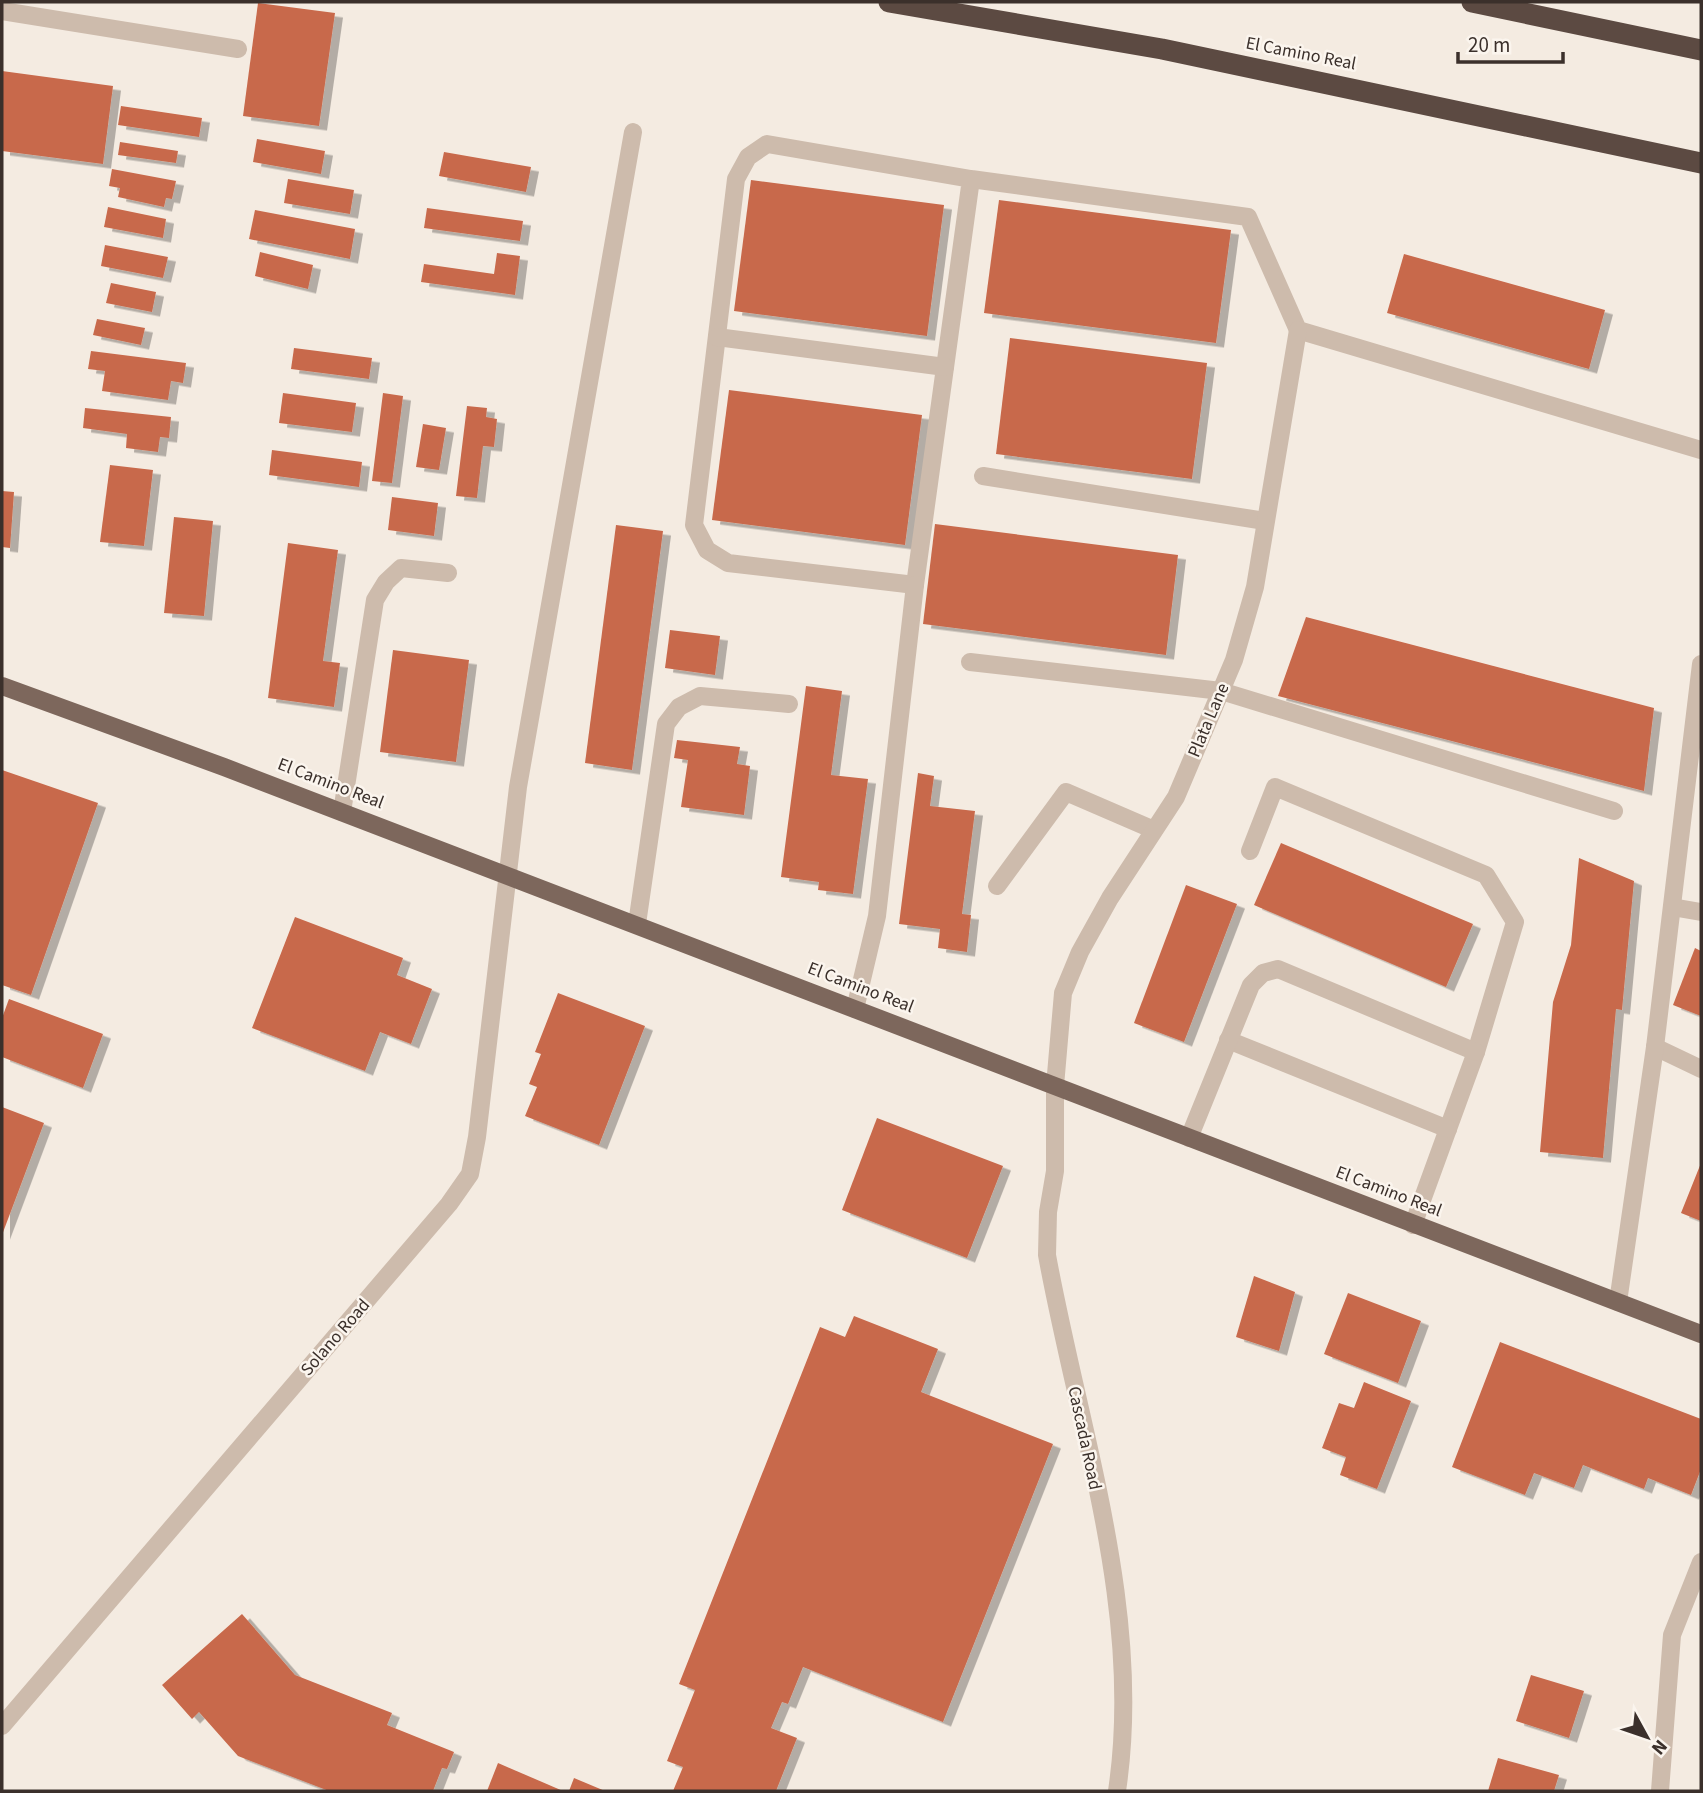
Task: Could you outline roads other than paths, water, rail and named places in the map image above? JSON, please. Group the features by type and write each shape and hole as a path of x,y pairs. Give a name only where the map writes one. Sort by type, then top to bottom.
{"highway":[{"name":"El Camino Real","path":"889,2 1162,48 1701,163"},
{"path":"1472,2 1701,50"}],"main road":[{"name":"El Camino Real","path":"2,686 509,875 1701,1334"}],"street":[{"path":"2,11 238,49"},
{"name":"Solano Road","path":"2,1726 449,1203 470,1174 477,1137 521,774 634,132"},
{"path":"915,585 728,563 707,550 694,525 736,179 748,157 767,144 971,179 1248,217 1298,330 1701,450"},
{"path":"855,1009 877,916 915,585 971,179"},
{"name":"Plata Lane","path":"1055,1086 1063,993 1080,952 1175,796 1234,660 1255,587 1298,330"},
{"path":"717,337 945,367"},
{"path":"983,475 1265,521"},
{"path":"342,812 375,600 386,582 401,568 448,573"},
{"path":"970,662 1221,691 1614,811"},
{"path":"1618,1302 1697,737 1701,664"},
{"path":"637,924 666,724 679,707 700,696 789,704"},
{"path":"1250,850 1275,788 1486,875 1515,922 1476,1052 1413,1225"},
{"path":"997,886 1066,792 1154,830"},
{"path":"1672,907 1701,912"},
{"path":"1189,1138 1251,985 1263,973 1278,969 1476,1052"},
{"path":"1228,1040 1448,1129"},
{"path":"1655,1047 1701,1069"},
{"name":"Cascada Road","path":"1055,1086 1055,1171 1048,1212 1047,1255 1117,1598 1123,1701 1117,1791"},
{"path":"1660,1791 1672,1635 1701,1562"}]}
